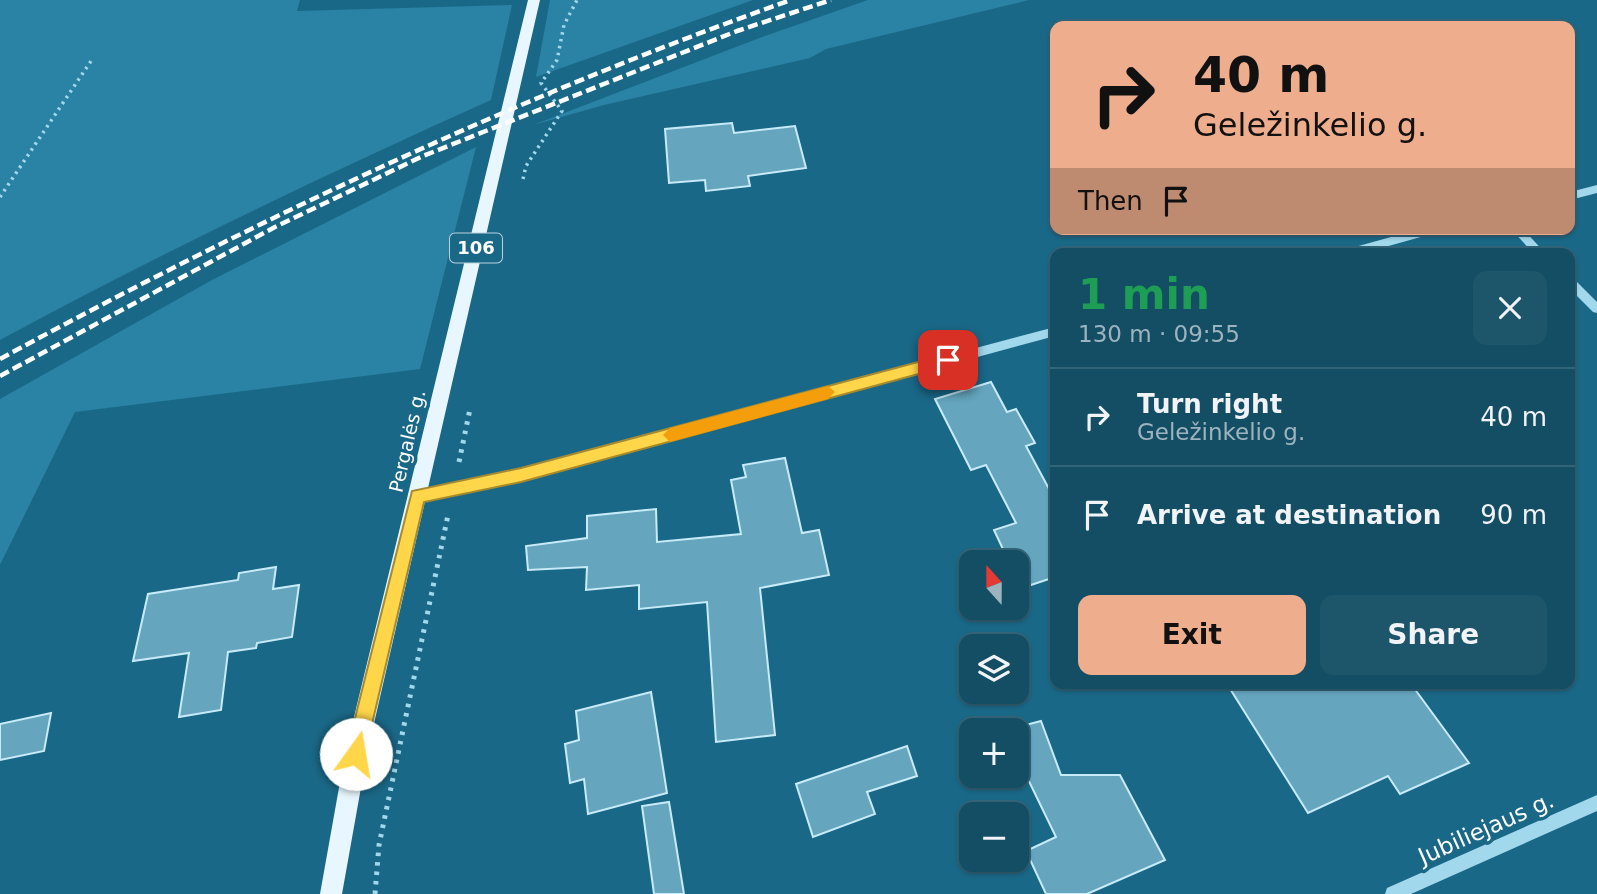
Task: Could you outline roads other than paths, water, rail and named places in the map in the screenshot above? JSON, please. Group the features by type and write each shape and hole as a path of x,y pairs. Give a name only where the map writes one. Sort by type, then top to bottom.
{"main road":[{"name":"Pergalės g.","path":"331,894 356,754 534,0"}],"street":[{"path":"1575,195 1597,189"},
{"path":"1366,248 1413,235"},
{"path":"1522,235 1535,248"},
{"path":"1575,287 1597,309"},
{"path":"417,496 521,475 1050,332"},
{"name":"Jubiliejaus g.","path":"1394,894 1597,803"}],"railway":[{"path":"0,359 193,258 388,164 587,77 791,0"},
{"path":"0,376 275,227 423,156 737,31 831,0"}]}
